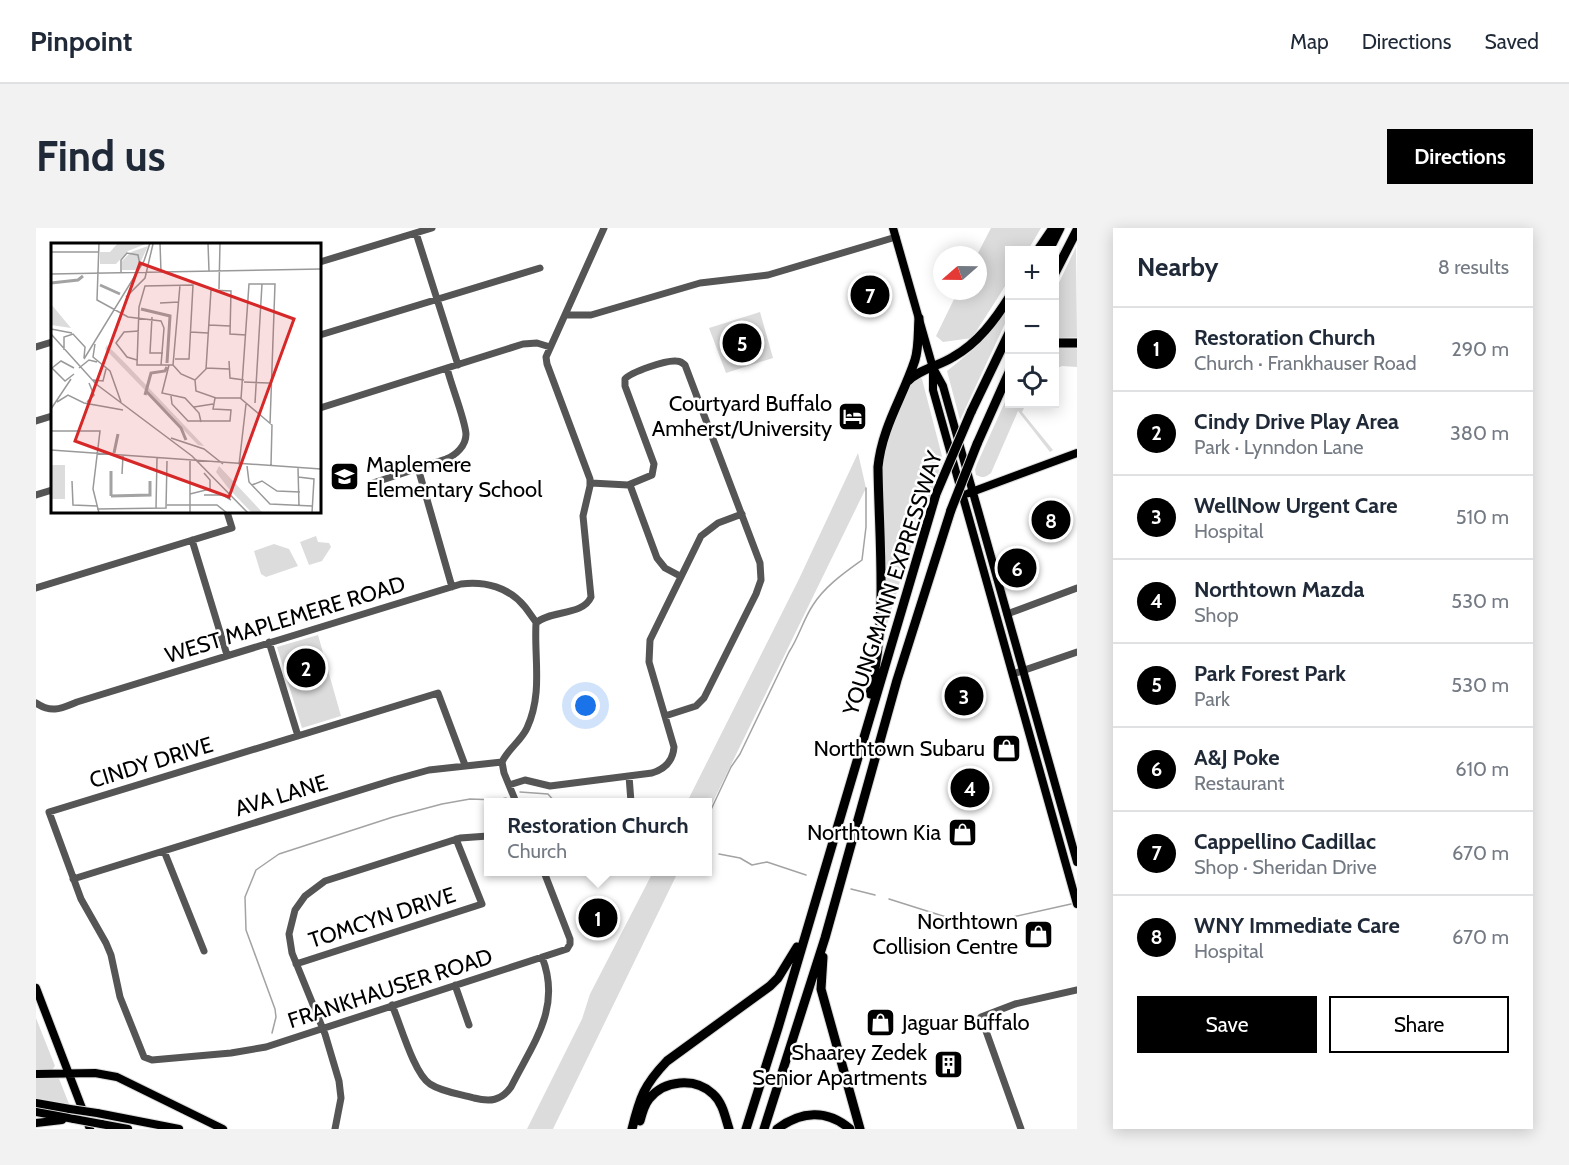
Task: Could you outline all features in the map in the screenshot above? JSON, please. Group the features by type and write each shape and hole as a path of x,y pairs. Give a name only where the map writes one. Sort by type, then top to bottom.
{"highway":[{"path":"1041,246 1053,228"},
{"path":"1051,246 1060,228"},
{"path":"1059,265 1077,230"},
{"path":"905,385 914,375 933,368 960,353 980,336 1007,300"},
{"path":"855,764 880,639 878,466 880,447 916,354 919,318"},
{"name":"YOUNGMANN EXPRESSWAY","path":"746,1129 936,494 971,412 1005,342"},
{"path":"1059,343 1077,344"},
{"name":"YOUNGMANN EXPRESSWAY","path":"764,1129 825,938 897,680 951,510 984,426 1005,381"},
{"path":"984,426 1005,390"},
{"path":"632,1129 644,1089 652,1077 667,1061 770,986 794,954 810,920"},
{"path":"825,938 821,988 860,1129"},
{"path":"638,1129 645,1105 650,1098 665,1086 687,1083 700,1086 713,1094 723,1108 729,1129"},
{"path":"777,1129 802,1115 821,1114 837,1119 850,1129"}],"main road":[{"path":"895,232 933,368 943,386 1075,848 1077,862"},
{"path":"933,368 933,390 1077,904"},
{"path":"963,495 1077,453"},
{"path":"36,988 39,1004 90,1129"},
{"path":"36,1074 105,1074 117,1077 223,1129"},
{"path":"36,1102 179,1129"},
{"path":"36,1112 128,1129"},
{"path":"36,1123 74,1119"}],"street":[{"path":"321,262 432,228"},
{"path":"514,798 502,762 524,735 534,707 538,677 536,622 542,618 584,606 590,599 583,516 591,483 546,357 604,228"},
{"path":"565,315 591,315 700,283 768,274 895,232"},
{"path":"416,233 458,365"},
{"path":"321,335 540,268"},
{"path":"36,347 51,342"},
{"path":"321,408 523,344 537,343 550,347"},
{"path":"591,483 630,484 650,477 654,467 625,386 625,379 632,373 677,361 688,368 760,564 760,580 756,594 704,698 696,706 665,716"},
{"path":"372,483 449,458 458,452 466,434 447,368"},
{"path":"36,421 51,416"},
{"path":"418,468 452,587"},
{"path":"630,484 657,558 664,568 680,576"},
{"path":"36,495 51,490"},
{"path":"36,588 232,528 227,513"},
{"path":"509,785 525,780 550,786 629,776 657,771 669,762 674,747 651,669 648,647 650,640 680,576 706,531 718,523 742,514"},
{"path":"192,540 227,655"},
{"name":"WEST MAPLEMERE ROAD","path":"36,703 46,709 58,710 269,642 470,583 497,587 518,600 536,622"},
{"path":"1007,614 1077,588"},
{"path":"269,642 298,736"},
{"path":"1013,674 1077,652"},
{"name":"CINDY DRIVE","path":"142,1054 120,997 111,955 81,898 49,813 438,693 465,765"},
{"name":"AVA LANE","path":"73,879 429,770 502,762"},
{"path":"629,776 631,798"},
{"path":"334,1129 341,1098 335,1064 290,943 290,926 300,903 311,890 325,881 456,839 484,836"},
{"name":"TOMCYN DRIVE","path":"296,964 482,904 456,839"},
{"path":"1062,852 1075,848"},
{"path":"164,851 204,951"},
{"name":"FRANKHAUSER ROAD","path":"142,1054 146,1059 152,1060 266,1047 567,949 571,943 545,876"},
{"path":"392,1005 418,1071 425,1081 435,1087 457,1093 485,1100 496,1099 506,1094 511,1087 547,1016 550,988 542,957"},
{"path":"455,985 469,1025"},
{"path":"1021,1129 981,1017 1015,1004 1077,990"}],"shaded area":[{"path":"991,228 1041,228 1030,246 1005,246 1005,286 972,338 943,342 936,336 954,300 987,300 987,246 982,246"},
{"path":"1076,247 1077,337 1059,338 1059,283"},
{"path":"1005,307 1005,324 960,420 947,371 988,334"},
{"path":"760,312 773,358 726,373 709,328"},
{"path":"1059,348 1077,349 1077,367 1059,367"},
{"path":"918,376 922,379 943,460 907,559 883,637 881,459 889,432 912,380"},
{"path":"1005,402 1005,408 1024,408 1022,412 1053,450 1050,452 1018,411 991,473 984,477 976,475 977,464"},
{"path":"858,453 866,488 712,804 712,798 689,798 799,579"},
{"path":"316,536 318,542 329,543 331,547 322,561 309,565 300,542"},
{"path":"274,544 289,549 298,566 266,577 261,574 254,551"},
{"path":"318,635 341,716 302,728 277,647"},
{"path":"651,876 676,876 553,1129 527,1129 582,1019 590,994"},
{"path":"36,1018 55,1066 51,1071 36,1070"},
{"path":"58,1076 69,1104 36,1098 36,1077"}],"waterway":[{"path":"712,807 810,611 829,586 862,560 866,527 866,488"},
{"path":"520,792 548,794 552,798"},
{"path":"272,1033 276,1017 275,1009 246,930 245,897 256,870 279,854 393,817 442,804 470,799 484,800"},
{"path":"719,854 740,858 752,865 767,862 806,875"},
{"path":"851,889 875,895"},
{"path":"889,899 946,917"},
{"path":"960,921 975,918 986,923 1071,904"}],"place":[{"name":"Cappellino Cadillac","path":"870,295"},
{"name":"Park Forest Park","path":"742,343"},
{"name":"Courtyard Buffalo Amherst/University","path":"853,416"},
{"name":"Maplemere Elementary School","path":"345,477"},
{"name":"WNY Immediate Care","path":"1051,520"},
{"name":"A&J Poke","path":"1017,568"},
{"name":"Cindy Drive Play Area","path":"306,668"},
{"name":"WellNow Urgent Care","path":"964,696"},
{"name":"Northtown Subaru","path":"1006,748"},
{"name":"Northtown Mazda","path":"970,788"},
{"name":"Northtown Kia","path":"962,832"},
{"name":"Restoration Church","path":"598,918"},
{"name":"Northtown Collision Centre","path":"1039,934"},
{"name":"Jaguar Buffalo","path":"881,1022"},
{"name":"Shaarey Zedek Senior Apartments","path":"948,1065"}]}
